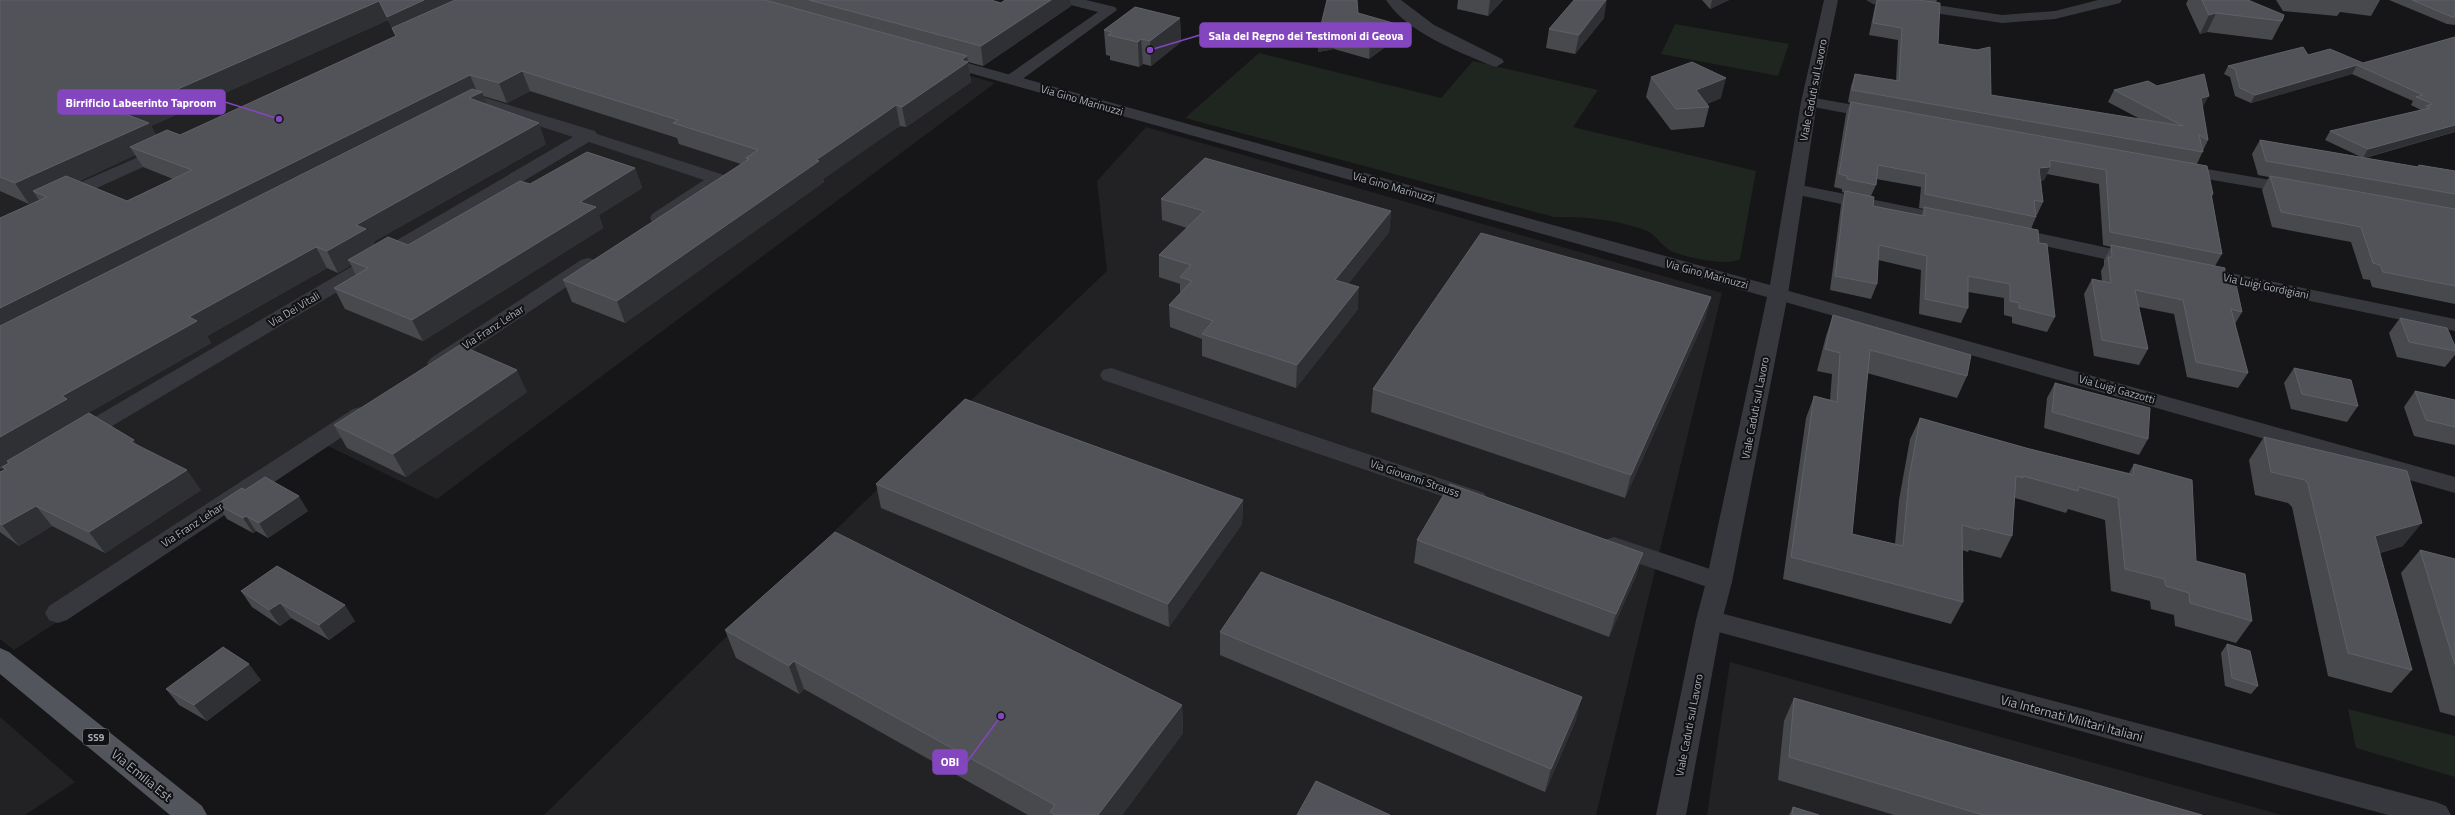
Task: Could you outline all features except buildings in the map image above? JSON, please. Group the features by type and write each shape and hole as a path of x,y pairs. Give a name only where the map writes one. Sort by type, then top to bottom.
{"main road":[{"name":"Via Emilia Est","path":"0,658 192,815"}],"street":[{"path":"1011,80 1110,10 1068,0"},
{"path":"1393,0 1425,27 1456,44 1496,62"},
{"name":"Viale Caduti sul Lavoro","path":"1671,815 1709,620 1719,582 1778,294 1809,102 1831,0"},
{"path":"1873,0 2002,19 2055,15 2115,0"},
{"name":"Via Gino Marinuzzi","path":"928,57 1778,294"},
{"path":"444,119 479,101 589,135 718,179 644,227"},
{"path":"1809,102 1895,117"},
{"name":"Via Dei Vitali","path":"62,446 589,135"},
{"path":"50,203 179,143"},
{"path":"2159,165 2307,192"},
{"path":"1795,189 1966,224"},
{"path":"1989,229 2152,263"},
{"name":"Via Franz Lehar","path":"424,372 604,254"},
{"name":"Via Luigi Gordigiani","path":"2176,268 2455,325"},
{"name":"Via Luigi Gazzotti","path":"1778,294 2455,485"},
{"name":"Via Giovanni Strauss","path":"1110,375 1500,507"},
{"name":"Via Franz Lehar","path":"58,613 378,403"},
{"path":"1597,540 1719,582"},
{"name":"Via Internati Militari Italiani","path":"1709,620 2436,815"}],"shaded area":[{"path":"0,0 707,0 995,83 437,499 328,446 14,650 0,639"},
{"path":"1675,24 1789,44 1778,76 1661,54"},
{"path":"1259,53 1441,98 1473,61 1598,90 1573,127 1756,171 1740,259 1726,262 1716,262 1686,256 1667,249 1649,232 1633,226 1600,219 1554,217 1185,118"},
{"path":"1146,127 1722,293 1596,815 544,815 859,507 1107,271 1097,181"},
{"path":"1730,662 2282,815 1707,815"},
{"path":"2348,709 2455,736 2455,777 2356,748"},
{"path":"0,717 75,782 25,815 0,815"}],"place":[{"name":"Sala del Regno dei Testimoni di Geova","path":"1150,50"},
{"name":"Birrificio Labeerinto Taproom","path":"279,119"},
{"name":"OBI","path":"1001,716"}]}
